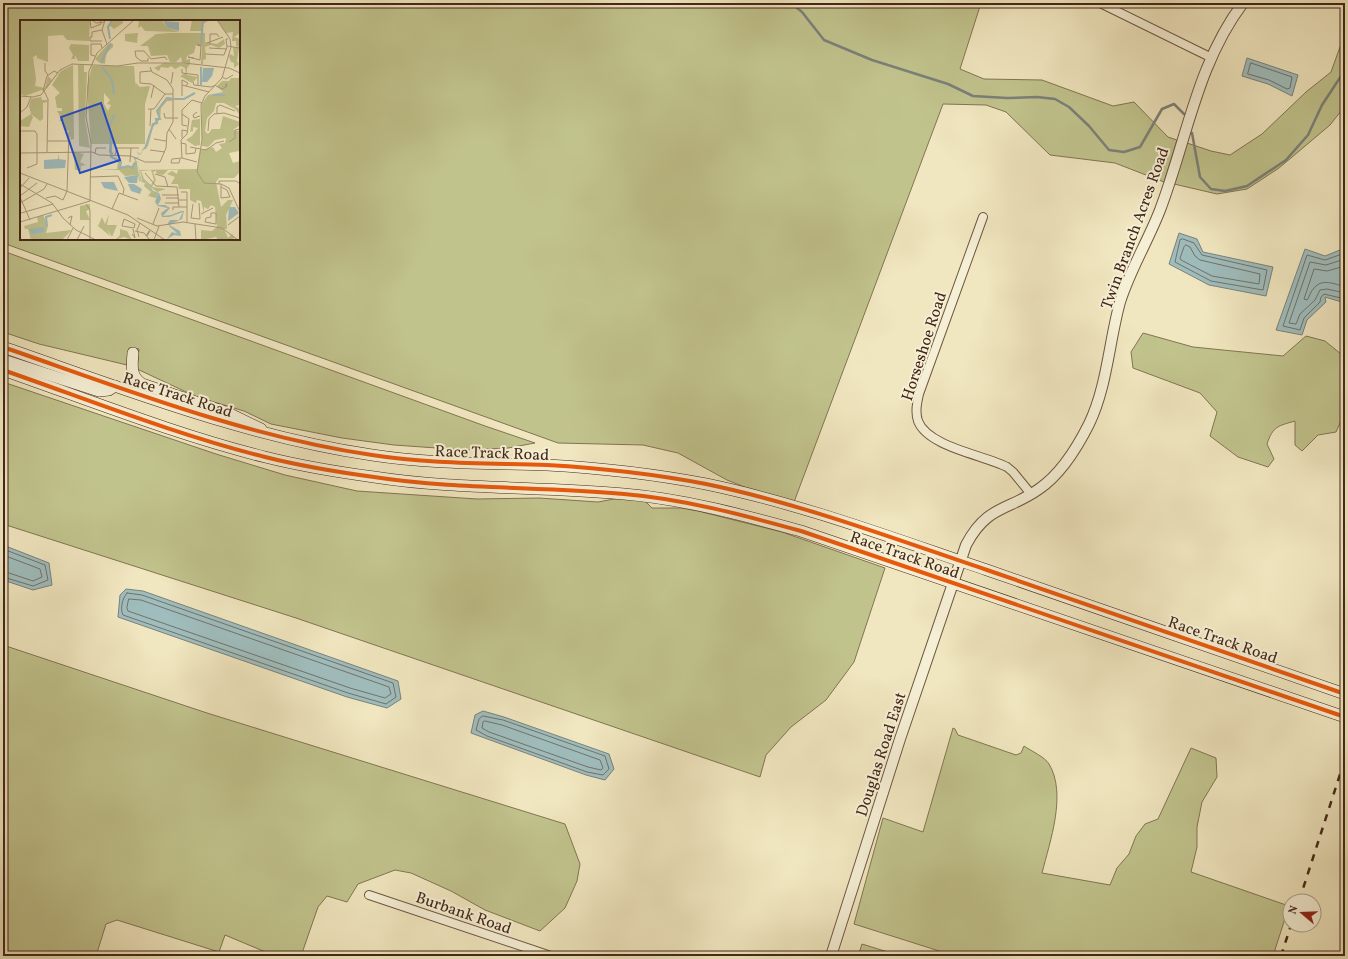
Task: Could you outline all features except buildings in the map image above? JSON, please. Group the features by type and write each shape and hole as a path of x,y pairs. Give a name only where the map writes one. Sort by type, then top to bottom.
{"main road":[{"name":"Race Track Road","path":"3,347 211,418 272,436 333,449 412,460 595,469 653,475 704,484 784,503 960,561 1345,694"},
{"path":"134,352 132,373 142,384 240,417 272,436"},
{"path":"3,360 99,391 109,390 115,386"},
{"name":"Race Track Road","path":"3,370 174,429 264,456 334,471 411,482 626,494 716,508 801,531 1345,717"}],"street":[{"path":"1100,3 1210,57"},
{"name":"Twin Branch Acres Road","path":"960,561 971,535 986,518 1004,506 1031,494 1058,472 1075,449 1089,423 1100,389 1125,289 1160,209 1210,57 1224,30 1243,3"},
{"name":"Horseshoe Road","path":"982,217 919,394 917,417 921,427 932,438 1007,467 1022,481 1031,494"},
{"name":"Douglas Road East","path":"831,956 960,561"},
{"name":"Burbank Road","path":"369,895 551,956"}],"green space":[{"path":"3,3 981,3 960,69 984,79 1042,80 1113,106 1134,102 1168,137 1177,140 1164,182 1115,163 1050,155 1006,112 986,105 943,104 794,502 752,490 727,480 678,453 643,445 558,443 3,243"},
{"path":"1345,33 1345,106 1330,125 1279,168 1247,189 1217,194 1174,184 1187,143 1211,151 1230,155 1262,134 1306,92 1331,72"},
{"path":"3,251 535,443 508,448 465,450 394,445 342,438 271,424 244,411 197,397 137,369 139,349 129,348 127,365 39,344 3,332"},
{"path":"1143,333 1193,347 1283,356 1306,336 1325,341 1341,354 1345,361 1345,412 1336,432 1318,435 1302,451 1295,445 1295,421 1280,426 1274,430 1269,438 1267,444 1274,459 1268,467 1238,457 1210,436 1217,412 1200,393 1133,368 1131,352"},
{"path":"3,382 216,454 285,475 357,491 477,499 539,498 598,502 619,498 645,501 652,508 681,508 698,511 782,532 885,568 854,662 826,700 791,727 766,755 760,777 296,618 3,524"},
{"path":"3,645 207,713 565,824 580,864 577,881 565,908 540,931 485,910 451,891 411,873 395,870 358,884 347,902 327,896 318,907 301,956 275,956 225,935 219,952 117,920 106,924 96,956 3,956"},
{"path":"953,728 958,735 1016,755 1021,753 1024,746 1047,761 1054,776 1057,789 1055,818 1042,873 1110,885 1117,868 1129,854 1136,836 1145,824 1158,819 1191,748 1216,758 1217,777 1202,802 1197,827 1197,847 1191,872 1282,904 1282,928 1273,956 955,956 854,924 883,818 923,832"},
{"path":"862,944 891,953 891,956 858,956"}],"water":[{"path":"1247,58 1298,75 1292,96 1268,84 1242,76"},
{"path":"1179,233 1197,239 1203,252 1273,267 1266,296 1209,285 1169,264"},
{"path":"1345,248 1345,303 1325,297 1326,302 1307,320 1302,335 1276,330 1305,249 1325,256"},
{"path":"3,545 49,563 52,585 33,590 3,580"},
{"path":"126,589 143,591 398,681 401,699 387,708 347,697 118,617 120,595"},
{"path":"483,711 609,754 614,769 605,780 586,775 471,733 475,715"}],"waterway":[{"path":"791,3 802,12 824,40 872,60 948,84 973,96 1007,98 1037,97 1055,99 1069,107 1089,126 1109,150 1124,152 1140,147 1162,109 1174,104 1184,114"},
{"path":"1192,133 1200,177 1211,189 1225,191 1247,186 1286,160 1308,135 1322,105 1345,70"}],"railway":[{"path":"1302,893 1345,759"},
{"path":"1281,956 1288,933"}],"cycle path":[{"path":"3,347 185,410 231,424 324,447 372,455 416,460 459,463 547,465 647,474 686,480 742,492 883,534 1345,694"},
{"path":"3,370 199,438 265,457 306,466 374,477 436,484 646,496 713,508 757,519 801,531 1345,717"}]}
